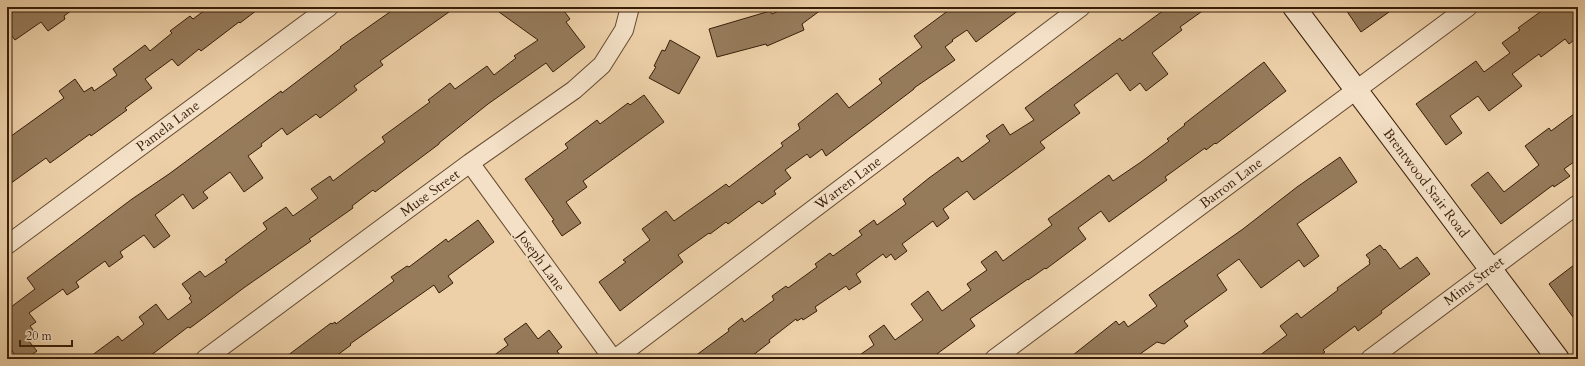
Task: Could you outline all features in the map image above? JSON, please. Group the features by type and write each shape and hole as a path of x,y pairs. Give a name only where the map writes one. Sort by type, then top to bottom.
{"main road":[{"name":"Brentwood Stair Road","path":"1294,7 1558,359"}],"street":[{"name":"Pamela Lane","path":"7,245 329,7"},
{"name":"Muse Street","path":"205,359 470,163 574,90 602,65 624,30 630,7"},
{"name":"Warren Lane","path":"614,359 1081,7"},
{"name":"Barron Lane","path":"994,359 1468,7"},
{"name":"Joseph Lane","path":"470,163 614,359"},
{"name":"Mims Street","path":"1370,359 1578,204"}],"building":[{"path":"20,7 76,7 64,16 65,19 48,31 41,22 15,40 7,30 7,16"},
{"path":"209,7 261,7 201,51 199,49 178,66 172,59 145,79 152,88 125,108 127,110 91,136 90,134 50,163 46,158 7,186 7,139 64,98 59,91 75,79 84,92 92,87 94,91 117,75 113,69 145,45 150,51 172,33 170,31 190,16 193,19"},
{"path":"397,7 456,7 380,61 383,65 354,86 357,90 320,118 316,114 287,135 282,128 261,144 262,146 248,156 263,178 244,192 230,172 203,192 208,198 193,209 183,194 155,215 170,236 154,248 144,235 120,252 123,257 109,267 105,261 76,282 79,287 67,295 63,289 29,313 36,322 30,326 36,334 28,340 37,351 26,359 18,359 7,344 7,310 35,289 27,278 132,199 169,174 281,91 282,93 341,48 340,47"},
{"path":"492,7 561,7 570,19 566,22 585,47 553,72 546,63 488,104 439,144 375,192 373,190 352,206 353,208 309,239 311,241 190,328 188,327 146,359 87,359 118,336 122,341 144,324 139,317 156,304 168,320 192,302 189,298 191,296 182,284 200,271 205,277 227,262 225,260 267,229 263,223 286,207 293,216 318,198 311,189 330,176 333,181 385,142 382,137 430,102 428,100 450,83 455,89 487,66 494,75 516,58 514,56 538,40"},
{"path":"788,7 825,7 802,24 804,30 767,46 766,44 717,57 709,29 770,11 772,14"},
{"path":"953,7 1023,7 976,42 967,30 952,40 953,41 945,47 955,60 914,88 826,156 822,149 810,158 807,154 785,170 791,178 774,191 776,194 762,204 759,201 728,224 726,222 678,255 683,262 620,311 599,282 626,262 623,260 650,240 642,229 666,211 674,221 726,184 729,187 783,146 781,143 800,129 798,124 837,93 849,108 882,83 879,79 922,47 914,36"},
{"path":"1168,7 1208,7 1180,27 1182,30 1152,53 1168,74 1146,91 1140,83 1130,91 1117,73 1074,105 1080,113 1040,142 1045,148 974,200 967,191 943,209 949,218 937,227 933,221 902,244 907,251 895,260 891,254 886,258 883,254 856,274 861,282 849,290 846,286 815,307 817,311 803,320 802,318 797,321 796,319 748,359 691,359 729,331 728,329 742,318 744,322 774,300 772,296 786,286 788,288 817,267 815,264 830,253 833,256 862,235 859,231 874,220 877,225 906,204 903,199 929,178 958,157 962,162 990,141 986,136 1003,124 1010,135 1034,120 1025,108 1120,38 1122,41"},
{"path":"1344,7 1396,7 1361,32"},
{"path":"1547,7 1578,7 1578,37 1569,44 1565,39 1541,57 1539,54 1512,74 1522,86 1489,111 1478,96 1450,116 1462,133 1446,145 1416,104 1476,61 1484,72 1510,53 1502,43 1520,30 1518,28"},
{"path":"670,40 700,57 679,94 649,78 656,67 654,66 662,50 665,51"},
{"path":"1264,62 1286,91 1216,144 1215,143 1206,150 1205,148 1165,177 1167,180 1109,222 1101,211 1078,228 1086,239 1046,269 1045,268 1028,279 970,319 975,326 930,359 854,359 874,345 869,336 884,325 895,340 923,320 911,304 928,291 942,311 971,290 967,284 987,270 981,262 996,251 1003,261 1052,225 1048,219 1109,175 1113,181 1141,162 1169,141 1167,139 1185,125 1184,124"},
{"path":"644,95 664,122 583,181 587,187 566,202 581,223 562,236 552,221 554,220 525,179 568,148 565,144 597,120 600,124 628,103 630,105"},
{"path":"1578,111 1578,159 1564,169 1570,176 1554,187 1553,185 1501,224 1471,185 1488,172 1504,192 1539,165 1525,146 1549,128 1551,131"},
{"path":"1340,157 1357,182 1297,224 1319,256 1304,267 1299,260 1261,288 1239,259 1217,275 1227,290 1184,321 1188,326 1164,344 1157,342 1133,359 1068,359 1116,321 1119,325 1124,321 1128,327 1157,306 1149,295 1243,229 1297,187"},
{"path":"478,220 494,242 448,276 453,283 439,293 434,285 350,344 351,345 332,359 283,359 331,323 332,324 335,322 336,324 394,281 391,277 407,266 409,267 446,239 448,242"},
{"path":"1380,245 1384,250 1385,249 1400,269 1417,257 1430,274 1381,311 1382,313 1358,331 1355,326 1323,350 1325,352 1316,359 1255,359 1287,335 1280,326 1297,313 1301,318 1338,290 1337,288 1370,264 1370,260 1366,255"},
{"path":"1578,262 1578,324 1549,284"},
{"path":"526,323 538,339 549,330 562,347 557,351 563,359 489,359 508,345 504,339"}]}
